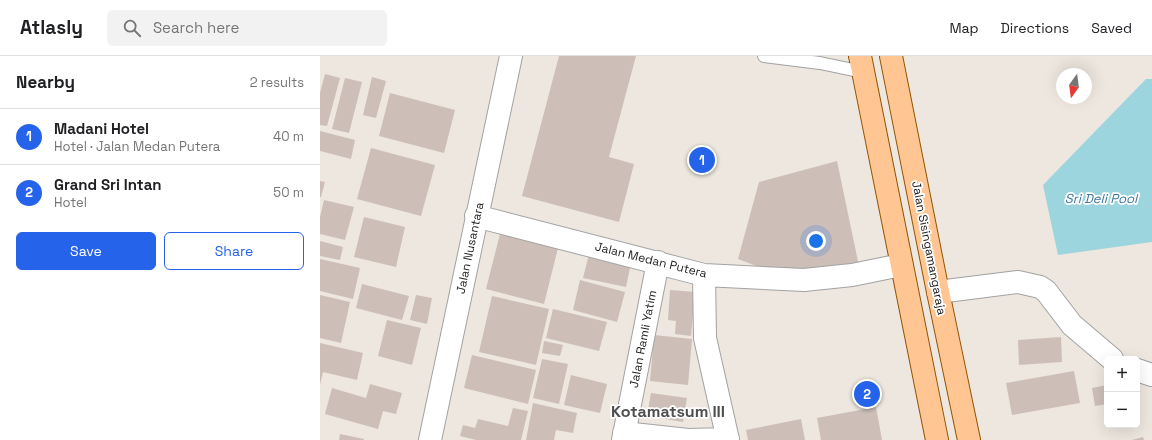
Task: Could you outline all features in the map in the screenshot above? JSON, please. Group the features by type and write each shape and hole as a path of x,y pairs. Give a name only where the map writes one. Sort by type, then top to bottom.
{"main road":[{"name":"Jalan Sisingamangaraja","path":"891,56 969,440"},
{"path":"861,64 937,440"}],"street":[{"name":"Jalan Nusantara","path":"430,440 476,216 511,56"},
{"name":"Jalan Medan Putera","path":"476,216 704,275 804,280 852,276 901,265"},
{"name":"Jalan Ramli Yatim","path":"624,436 658,262"},
{"path":"624,436 688,440 728,440 705,338 704,275"},
{"path":"938,292 1018,282 1040,287 1046,291 1072,325 1108,356"},
{"path":"1140,371 1152,375"}],"lane":[{"path":"764,56 820,63 861,64"}],"water":[{"name":"Sri Deli Pool","path":"1146,79 1152,79 1152,242 1058,255 1043,185"}],"building":[{"path":"559,56 636,56 609,157 634,164 619,222 522,196"},
{"path":"325,74 340,78 327,126 320,125 320,93"},
{"path":"372,77 386,81 376,118 363,115"},
{"path":"345,78 362,82 349,133 332,129"},
{"path":"390,93 455,110 444,153 379,136"},
{"path":"320,131 355,140 351,159 320,151"},
{"path":"371,148 435,165 421,216 357,199"},
{"path":"837,161 860,271 773,272 738,259 759,182"},
{"path":"320,181 325,182 321,197 320,197"},
{"path":"324,200 354,207 345,240 320,234 320,217"},
{"path":"364,217 405,227 396,267 354,257"},
{"path":"502,226 560,240 544,304 486,289"},
{"path":"320,241 343,247 340,260 320,256"},
{"path":"589,254 631,263 626,287 583,278"},
{"path":"320,259 360,268 353,299 320,291"},
{"path":"580,280 625,292 617,322 573,310"},
{"path":"362,284 409,296 402,320 356,308"},
{"path":"670,290 695,292 691,336 675,334 676,321 668,320"},
{"path":"320,295 350,302 341,343 320,338"},
{"path":"416,295 432,298 427,324 410,320"},
{"path":"492,296 549,309 536,365 479,352"},
{"path":"553,309 607,322 599,351 546,338"},
{"path":"387,320 421,328 412,365 378,356"},
{"path":"654,335 692,339 688,385 650,381"},
{"path":"1061,337 1062,362 1019,365 1018,340"},
{"path":"544,341 563,345 560,356 542,353"},
{"path":"320,343 363,353 357,380 323,372 320,385"},
{"path":"472,355 536,370 528,404 464,388"},
{"path":"542,359 568,364 559,404 533,398"},
{"path":"1074,371 1080,403 1012,415 1006,383"},
{"path":"571,375 607,384 600,413 564,405"},
{"path":"370,384 402,393 396,414 383,411 378,429 325,414 332,388 366,398"},
{"path":"1104,386 1104,404 1095,406 1092,388"},
{"path":"651,393 687,398 683,422 647,416"},
{"path":"533,403 577,413 573,433 556,430 554,440 526,440"},
{"path":"876,407 882,440 821,440 817,418"},
{"path":"513,408 528,411 521,440 476,440 460,436 463,425 475,428 478,419 508,426"},
{"path":"801,419 805,440 748,440 746,430"},
{"path":"340,434 364,439 364,440 339,440"},
{"path":"1143,437 1144,440 1132,440"}],"place":[{"name":"Madani Hotel","path":"702,160"},
{"name":"Grand Sri Intan","path":"867,394"}],"district":[{"name":"Kotamatsum III","path":"668,411"}]}
